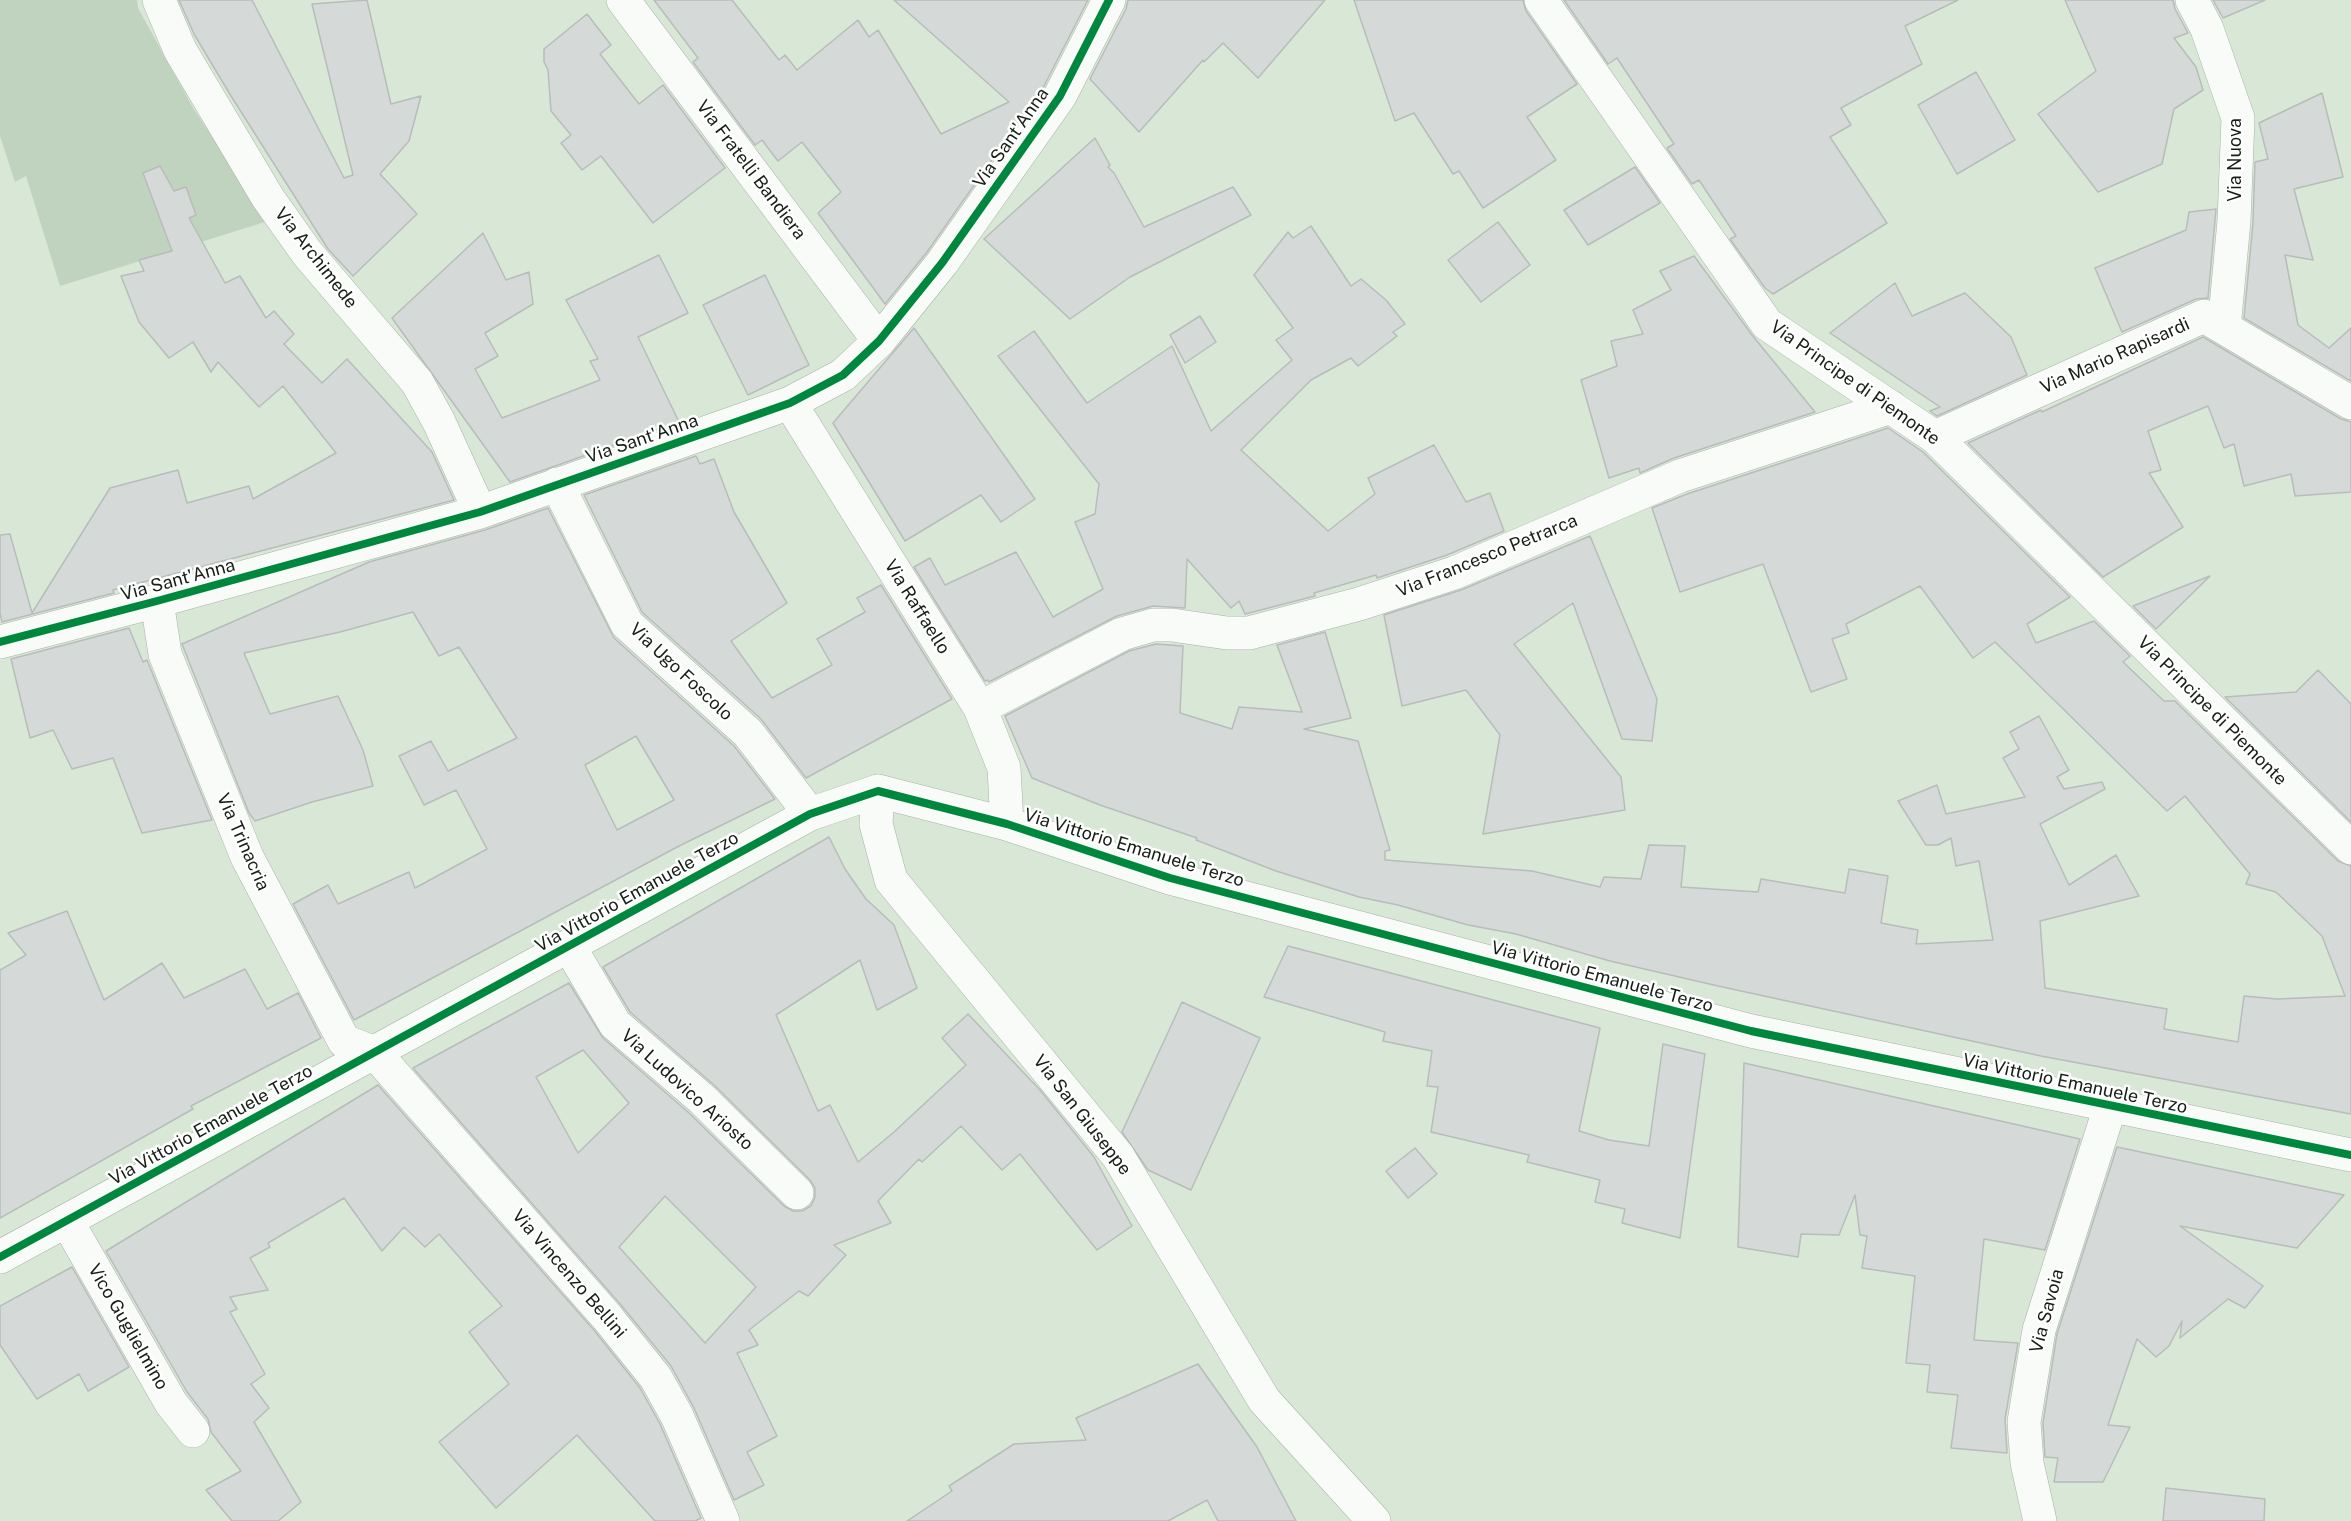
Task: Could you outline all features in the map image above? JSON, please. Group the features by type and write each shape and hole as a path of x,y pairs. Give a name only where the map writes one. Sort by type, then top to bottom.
{"street":[{"name":"Via Archimede","path":"159,0 180,50 268,198 307,253 417,382 439,422 480,512"},
{"name":"Via Fratelli Bandiera","path":"623,0 879,341"},
{"name":"Via Sant'Anna","path":"0,642 157,602 480,512 790,403 843,375 879,341 942,262 1060,96 1109,0"},
{"name":"Via Principe di Piemonte","path":"1541,0 1767,324 1935,437 2351,848"},
{"name":"Via Nuova","path":"2192,0 2207,29 2238,117 2234,221 2224,328"},
{"name":"Via Mario Rapisardi","path":"1935,437 2204,316 2351,403"},
{"name":"Via Raffaello","path":"790,403 980,708 1004,768 1007,824"},
{"name":"Via Francesco Petrarca","path":"980,708 1122,634 1153,625 1172,625 1227,633 1249,633 1359,604 1454,573 1680,476 1891,407"},
{"name":"Via Ugo Foscolo","path":"557,484 627,624 747,733 810,814"},
{"name":"Via Trinacria","path":"157,602 165,654 247,857 344,1041 375,1053"},
{"name":"Via Vittorio Emanuele Terzo","path":"0,1257 810,814 878,791 1007,824 1170,879 1751,1031 2351,1155"},
{"name":"Via San Giuseppe","path":"878,791 876,824 891,880 1119,1156 1264,1400 1374,1521"},
{"name":"Via Ludovico Ariosto","path":"569,946 615,1024 702,1099 797,1193"},
{"name":"Via Vincenzo Bellini","path":"375,1053 607,1317 656,1378 677,1416 723,1521"},
{"name":"Via Savoia","path":"2040,1521 2027,1463 2024,1422 2039,1330 2110,1107"},
{"name":"Vico Guglielmino","path":"67,1221 171,1403 193,1431"}],"green space":[{"path":"0,0 137,0 138,8 193,108 268,221 60,286 26,176 15,182 0,136"}],"building":[{"path":"179,0 252,0 344,178 353,175 312,4 367,0 391,104 421,96 409,141 380,174 417,214 353,276 328,249 231,96 194,34"},
{"path":"654,0 732,0 779,60 785,55 797,70 858,20 869,37 878,30 941,134 1009,102 894,0 1088,0 1044,86 927,252 885,304 818,213 841,192 802,142 778,161 762,140 755,145 693,62 698,58"},
{"path":"1128,0 1325,0 1258,78 1223,43 1204,62 1203,60 1139,132 1090,79 1126,9"},
{"path":"1354,0 1523,0 1526,11 1577,84 1527,117 1556,160 1483,208 1459,171 1453,174 1414,113 1395,121"},
{"path":"1564,0 1958,0 1905,26 1922,64 1841,108 1851,125 1830,137 1887,223 1773,294 1765,288 1730,239 1736,236 1699,180 1692,184 1667,148 1674,144 1617,58 1608,64"},
{"path":"2065,0 2173,0 2175,9 2188,33 2174,38 2196,67 2203,90 2174,109 2162,164 2098,192 2038,114 2096,71"},
{"path":"2213,0 2265,0 2223,18"},
{"path":"587,14 611,45 600,54 639,104 663,85 725,168 653,223 601,156 582,170 561,143 571,135 551,111 544,49"},
{"path":"1976,72 2015,140 1957,174 1918,105"},
{"path":"2322,93 2343,177 2294,189 2313,260 2285,255 2298,325 2329,348 2351,328 2351,381 2244,318 2253,223 2255,162 2268,159 2259,123"},
{"path":"1095,138 1110,165 1108,167 1114,173 1144,227 1233,187 1251,215 1130,277 1070,319 984,239"},
{"path":"160,166 174,191 186,187 196,215 189,218 225,283 240,276 266,318 274,311 294,334 284,344 322,383 347,359 432,452 454,500 113,590 114,593 2,622 0,535 10,534 32,613 110,488 178,470 187,503 249,486 253,499 336,453 283,386 259,407 218,362 211,372 193,342 169,358 139,322 121,276 144,271 139,260 172,251 143,173"},
{"path":"1635,167 1660,203 1588,245 1564,210"},
{"path":"2216,209 2208,298 2196,299 2122,332 2095,268 2186,230 2189,212"},
{"path":"1498,222 1530,265 1481,302 1448,260"},
{"path":"1311,226 1351,286 1361,279 1386,300 1405,324 1393,332 1397,336 1358,366 1351,358 1311,380 1241,450 1328,531 1375,494 1368,478 1434,445 1466,502 1490,493 1504,531 1447,555 1377,578 1376,575 1314,593 1315,596 1245,614 1239,601 1231,608 1187,559 1185,608 1153,606 1117,616 989,682 985,681 914,567 930,558 945,585 1016,552 1053,617 1103,589 1075,522 1095,514 1099,484 998,356 1034,331 1087,403 1172,346 1211,431 1292,360 1276,340 1293,328 1254,275 1288,232 1293,238"},
{"path":"483,233 506,280 529,272 533,304 485,333 498,356 475,369 502,418 600,380 590,361 598,359 566,300 659,255 688,313 638,337 679,422 510,482 392,318"},
{"path":"1694,256 1752,335 1815,412 1674,458 1640,473 1639,468 1609,478 1581,380 1617,366 1611,341 1643,334 1633,310 1671,290 1660,271"},
{"path":"765,275 809,365 748,395 703,305"},
{"path":"1895,283 1912,316 1965,293 2011,337 2027,375 1937,416 1930,411 1940,407 1830,333"},
{"path":"1200,316 1216,342 1185,363 1170,335"},
{"path":"914,328 1035,499 1001,522 981,495 905,541 833,423"},
{"path":"2203,337 2341,419 2351,422 2351,492 2295,496 2291,474 2244,486 2234,444 2224,448 2208,406 2148,431 2161,470 2149,473 2183,527 2103,577 1968,443 2041,410 2042,412"},
{"path":"1888,428 1923,452 2070,597 2027,624 2036,643 2094,621 2130,656 2123,662 2164,701 2175,701 2338,861 2351,866 2351,1114 2041,1056 1718,986 1610,961 1516,934 1468,925 1398,905 1359,897 1276,871 1196,840 1197,838 1100,805 1032,778 1005,716 1129,651 1156,644 1183,646 1180,713 1232,729 1239,707 1302,712 1277,645 1325,632 1351,718 1304,729 1358,741 1390,850 1385,851 1385,860 1532,871 1600,887 1604,877 1641,879 1649,845 1685,846 1681,887 1758,892 1761,879 1845,893 1849,869 1888,876 1881,923 1918,930 1916,944 1993,940 1979,861 1956,866 1951,838 1938,845 1926,845 1898,801 1937,785 1946,814 2025,797 2003,758 2019,749 2010,732 2039,716 2069,770 2057,777 2064,789 2102,782 2105,789 2040,824 2069,885 2116,855 2139,896 2040,921 2045,988 2167,1009 2164,1029 2238,1042 2244,996 2277,999 2345,996 2322,936 2276,892 2246,884 2250,874 2185,796 2167,811 1995,642 1973,658 1920,586 1846,624 1849,633 1832,639 1847,679 1811,692 1763,564 1680,592 1652,508 1687,494"},
{"path":"696,456 700,464 714,459 734,512 787,603 731,641 772,698 832,665 817,639 865,612 857,598 881,585 952,699 806,778 761,719 642,612 584,495"},
{"path":"548,508 614,638 734,746 775,799 679,846 354,1020 293,904 328,885 338,904 409,872 415,888 487,849 456,790 424,805 399,756 431,741 448,771 517,738 459,647 439,656 413,612 340,632 244,653 270,714 338,696 363,750 373,786 312,802 255,821 249,813 182,644 369,562 485,530","holes":["636,736 674,800 617,830 585,765"]},
{"path":"1590,536 1657,699 1652,741 1622,739 1573,603 1514,644 1621,777 1625,810 1483,834 1500,735 1466,690 1402,706 1384,615 1461,590"},
{"path":"2210,576 2156,629 2133,606"},
{"path":"129,628 143,662 147,660 212,820 142,833 113,758 72,769 53,730 30,738 11,659"},
{"path":"2318,670 2351,704 2351,822 2225,697 2296,692"},
{"path":"829,837 845,869 866,899 894,925 917,988 877,1010 860,960 776,1015 818,1111 830,1105 858,1162 966,1065 942,1038 968,1014 1040,1090 1094,1157 1132,1226 1097,1250 1020,1154 1002,1170 961,1126 922,1162 919,1159 878,1201 891,1223 834,1245 846,1255 808,1296 799,1291 749,1330 758,1345 737,1353 777,1436 747,1452 764,1485 734,1500 694,1408 671,1366 621,1305 413,1068 569,983 603,1038 689,1113 784,1206 793,1211 802,1211 811,1206 815,1197 815,1188 810,1180 714,1085 630,1012 603,967","holes":["583,1050 629,1103 578,1153 536,1077","665,1196 756,1287 705,1343 619,1247"]},
{"path":"67,911 104,1000 162,963 184,998 245,969 267,1009 298,993 321,1038 191,1106 193,1109 0,1218 0,970 26,955 8,933"},
{"path":"1288,946 1600,1028 1579,1131 1609,1140 1649,1146 1663,1044 1705,1054 1680,1238 1622,1223 1625,1209 1595,1202 1600,1180 1527,1162 1529,1155 1431,1132 1438,1087 1427,1086 1432,1051 1383,1041 1385,1032 1264,997"},
{"path":"1182,1002 1260,1038 1191,1190 1148,1170 1122,1132"},
{"path":"1744,1063 2080,1139 2045,1250 1984,1239 1974,1340 2018,1343 2005,1419 2007,1453 1951,1448 1958,1395 1927,1392 1930,1365 1906,1363 1915,1276 1862,1268 1867,1236 1860,1235 1855,1195 1839,1235 1801,1234 1798,1257 1738,1247"},
{"path":"378,1085 593,1329 640,1388 660,1424 701,1518 695,1521 655,1521 577,1435 496,1508 439,1442 509,1384 469,1332 502,1306 439,1234 425,1247 404,1227 382,1251 344,1198 268,1243 270,1247 250,1258 268,1290 230,1297 237,1309 230,1312 265,1374 251,1384 269,1408 254,1422 301,1502 278,1521 232,1521 206,1490 241,1471 211,1432 208,1419 187,1392 106,1251"},
{"path":"2117,1147 2344,1195 2297,1248 2180,1226 2263,1286 2245,1308 2228,1299 2180,1338 2182,1321 2169,1346 2156,1357 2137,1339 2108,1425 2130,1427 2103,1482 2054,1482 2058,1458 2045,1457 2043,1423 2057,1334"},
{"path":"1415,1148 1437,1174 1408,1198 1386,1171"},
{"path":"72,1267 129,1367 88,1391 79,1374 37,1399 0,1345 0,1306"},
{"path":"1198,1364 1257,1447 1296,1521 1218,1521 1207,1500 1168,1521 907,1521 952,1491 949,1486 1014,1444 1086,1440 1076,1418"},
{"path":"2166,1488 2265,1499 2264,1521 2163,1521"}],"cycle path":[{"path":"0,642 480,512 790,403 843,375 879,341 942,263 1060,96 1109,0"},
{"path":"0,1257 810,814 878,791 1007,824 1170,878 1751,1031 2351,1155"}]}
